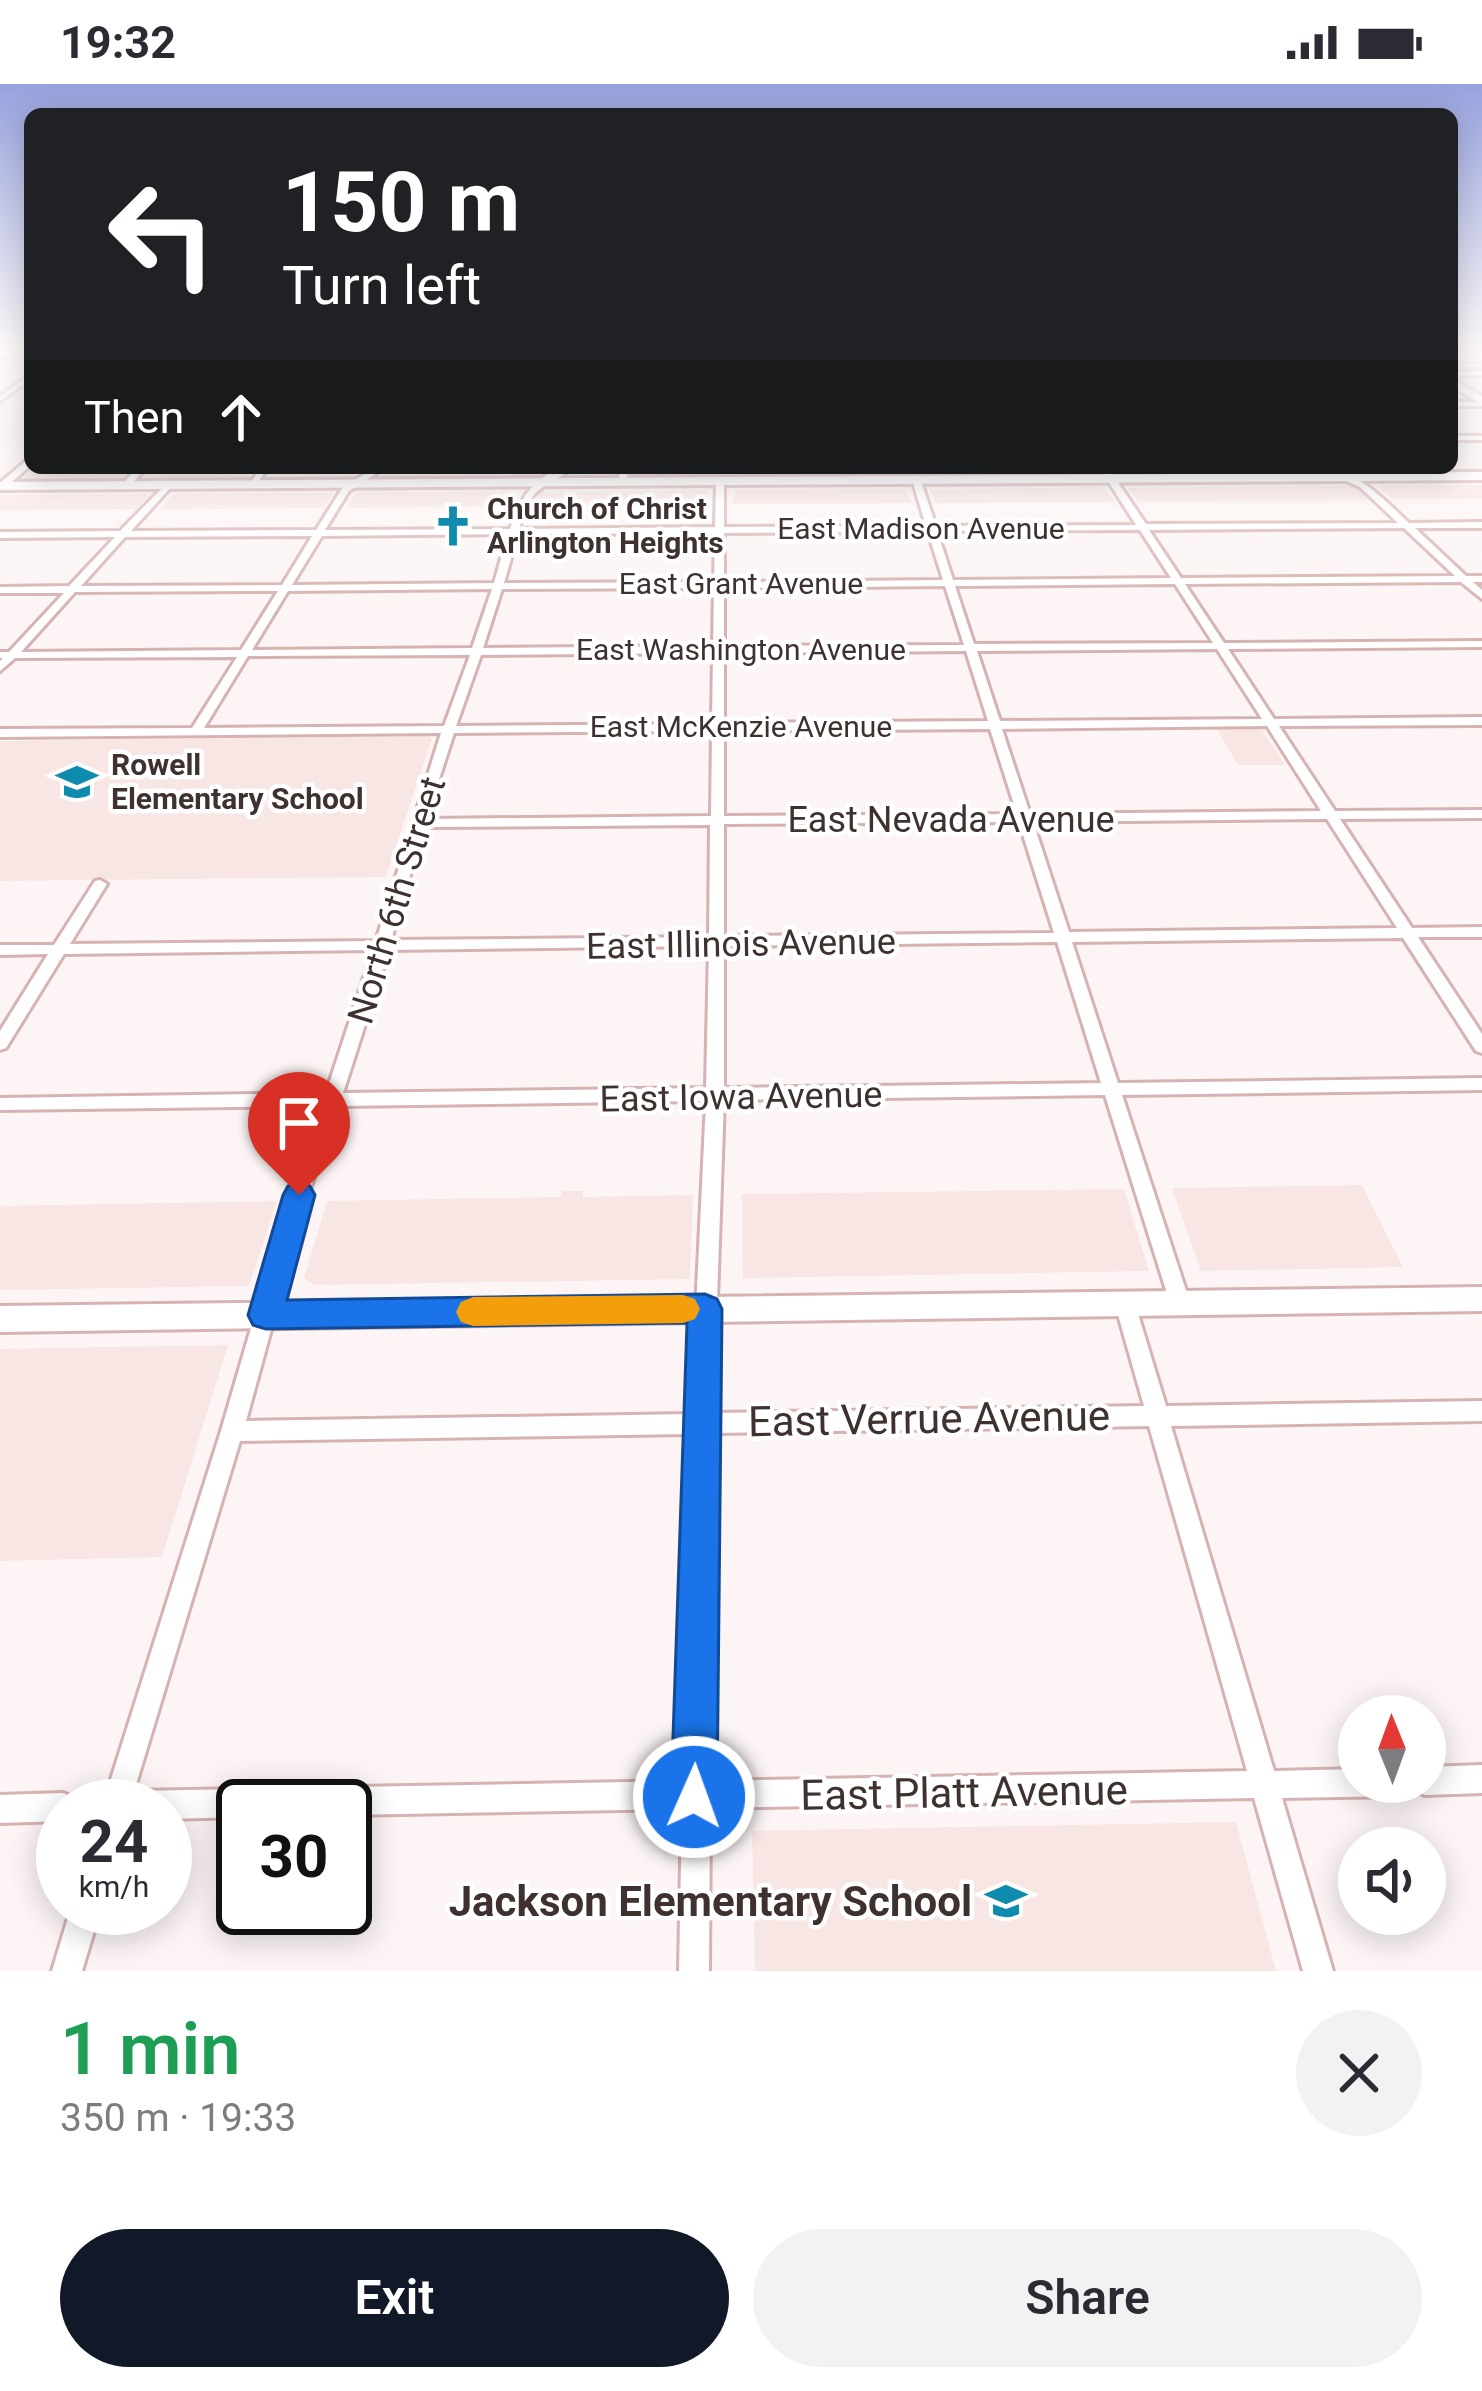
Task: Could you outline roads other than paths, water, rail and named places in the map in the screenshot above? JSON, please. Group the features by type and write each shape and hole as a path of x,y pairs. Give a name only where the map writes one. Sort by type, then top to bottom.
{"main road":[{"path":"538,485 624,475 720,483"},
{"path":"1,487 916,482 1110,476 1482,478"},
{"path":"1110,476 1354,482 1482,478"},
{"path":"1,487 44,491 252,484 352,486"},
{"path":"44,491 126,485"},
{"path":"0,1319 1482,1299"}],"street":[{"path":"1,487 24,467"},
{"path":"126,485 136,474"},
{"path":"252,484 260,474"},
{"path":"196,731 319,533 352,486 371,474"},
{"path":"538,485 558,474"},
{"path":"1332,474 1363,485 1482,596"},
{"path":"1110,476 1482,1047"},
{"path":"916,482 1180,1303"},
{"path":"694,1971 702,1421 715,1096 720,483"},
{"name":"North 6th Street","path":"124,1779 299,1195 448,729 517,532 521,507 538,485"},
{"path":"0,668 6,655 167,487"},
{"name":"East Madison Avenue","path":"0,535 1482,525"},
{"name":"East Grant Avenue","path":"0,590 1482,579"},
{"name":"East Washington Avenue","path":"6,655 1482,644"},
{"name":"East McKenzie Avenue","path":"0,733 1482,721"},
{"name":"East Nevada Avenue","path":"420,823 1482,814"},
{"path":"0,1044 100,884"},
{"name":"East Illinois Avenue","path":"0,950 1482,932"},
{"name":"East Iowa Avenue","path":"0,1104 1482,1084"},
{"path":"1126,1304 1318,1971"},
{"name":"East Verrue Avenue","path":"232,1431 1482,1411"},
{"path":"1446,1780 1482,1779"},
{"name":"East Platt Avenue","path":"192,1805 1338,1784"},
{"path":"0,1809 36,1808"},
{"path":"67,1971 78,1935"}],"place":[{"name":"Church of Christ Arlington Heights","path":"453,526"},
{"name":"Rowell Elementary School","path":"77,782"},
{"name":"Jackson Elementary School","path":"1006,1901"}]}
